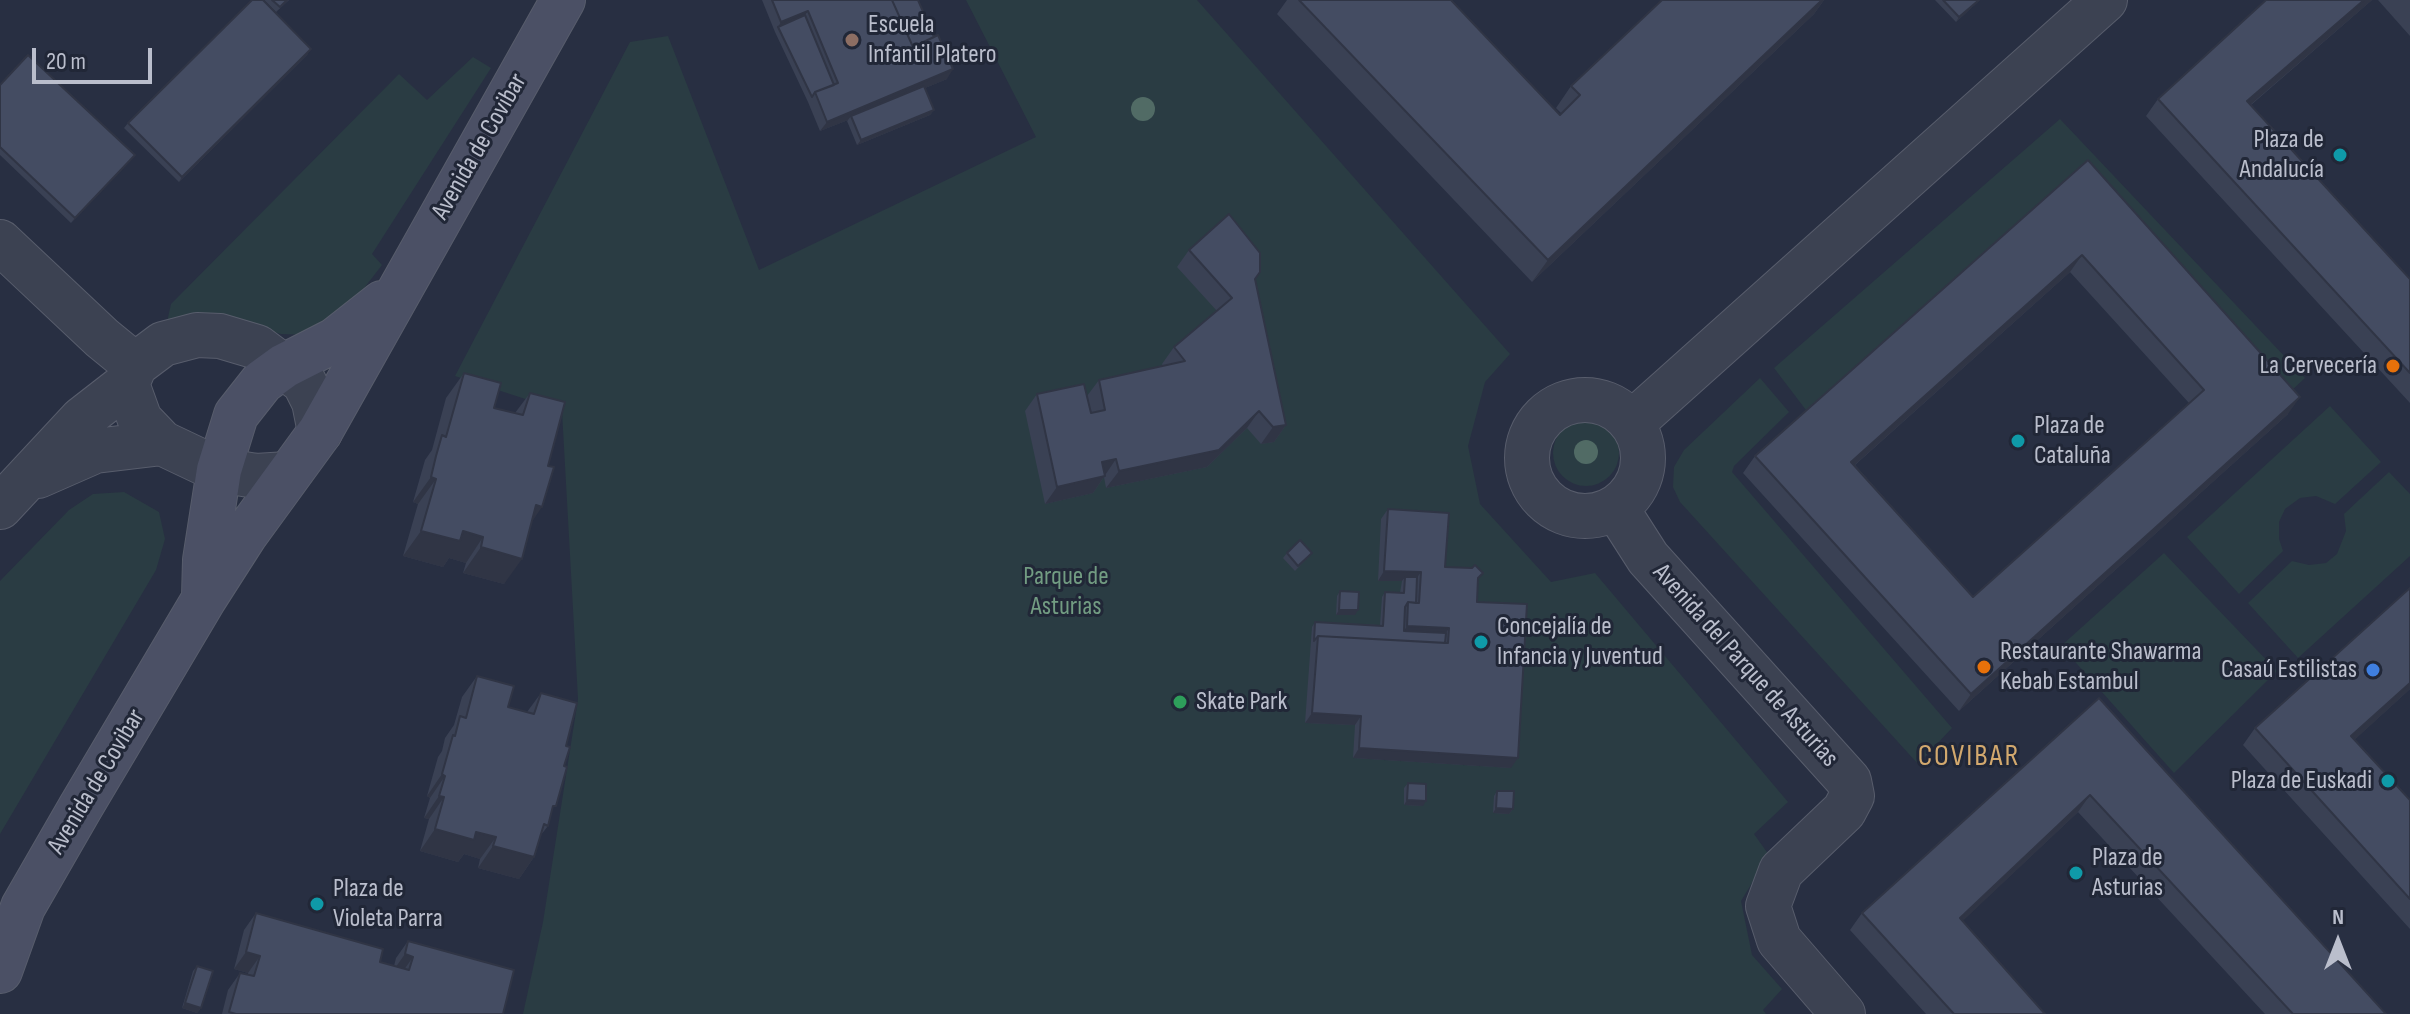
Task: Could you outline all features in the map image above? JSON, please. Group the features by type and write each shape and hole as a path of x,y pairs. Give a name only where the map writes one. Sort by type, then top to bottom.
{"street":[{"name":"Avenida de Covibar","path":"0,971 23,907 204,599 320,432 563,0"},
{"path":"1633,422 2105,0"},
{"path":"0,242 102,338 131,375 140,420 162,443 219,470 256,476 288,474"},
{"name":"Avenida de Covibar","path":"204,599 205,560 219,470 236,415 262,382 284,366 335,340 396,293"},
{"path":"12,494 82,419 163,344 197,335 220,336 257,347 284,366 304,382 314,402 320,432"},
{"path":"1581,399 1601,401 1618,409 1633,422 1642,440 1644,459 1641,478 1630,496 1616,508 1597,515 1578,516 1559,510 1544,499 1532,484 1527,466 1527,446 1534,428 1563,403 1581,399"},
{"path":"12,494 95,451 162,443"},
{"name":"Avenida del Parque de Asturias","path":"1616,508 1648,558 1849,781 1852,796 1844,811 1781,871 1768,906 1779,940 1843,1014"}],"green space":[{"name":"Parque de Asturias","path":"966,0 1197,0 1510,354 1485,382 1468,446 1480,504 1551,582 1595,573 1788,802 1754,834 1769,855 1741,901 1752,955 1782,989 1763,1010 1766,1014 523,1014 543,922 578,699 562,411 455,376 630,42 668,36 759,270 1036,137"},
{"path":"473,57 491,68 372,254 382,265 344,314 309,335 281,334 253,326 167,322 171,304 399,74 427,100"},
{"path":"2060,119 2305,378 2278,403 2076,177 1809,414 1774,368"},
{"path":"1760,378 1789,412 1734,466 1732,472 1952,728 1918,764 1680,502 1673,487 1674,467 1684,450"},
{"path":"2330,406 2381,462 2335,504 2316,496 2300,498 2285,509 2279,522 2283,551 2239,594 2187,537"},
{"path":"1586,420 1599,423 1609,430 1616,440 1619,453 1616,466 1609,476 1599,483 1586,486 1573,483 1563,476 1556,466 1553,453 1556,440 1563,430 1573,423"},
{"path":"2389,472 2410,494 2410,556 2298,658 2248,603 2292,561 2309,565 2326,563 2337,554 2346,531 2344,514"},
{"path":"124,492 159,512 165,539 156,570 0,834 0,581 69,510 93,494"},
{"path":"2164,553 2277,671 2174,773 2061,646"}],"building":[{"path":"252,0 263,0 311,49 182,177 128,123"},
{"path":"272,0 287,0 280,7"},
{"path":"772,0 892,0 913,47 938,35 953,69 827,122 815,92 838,83 808,11 781,22"},
{"path":"892,0 918,0 934,37 913,47"},
{"path":"1299,0 1451,0 1560,115 1580,95 1571,86 1662,0 1822,0 1548,260"},
{"path":"1943,0 1979,0 1959,17"},
{"path":"2266,0 2364,0 2247,101 2410,279 2410,373 2158,99"},
{"path":"805,15 834,85 815,92 812,97 778,27"},
{"path":"28,55 135,155 75,218 0,147 0,85"},
{"path":"924,86 934,110 861,140 851,116"},
{"path":"2088,160 2300,397 1971,694 1755,456","holes":["2082,255 2204,390 1973,597 1851,462"]},
{"path":"1229,214 1260,253 1260,272 1255,279 1286,425 1273,427 1259,411 1219,450 1119,471 1116,459 1102,462 1105,476 1057,487 1037,394 1084,384 1091,413 1105,410 1099,380 1185,361 1174,347 1232,298 1189,250"},
{"path":"464,373 501,383 494,408 523,415 530,393 565,402 548,466 554,467 542,507 536,505 522,559 481,547 483,537 463,531 460,541 421,531 436,479 431,477 436,456 442,435 446,437"},
{"name":"Concejalía de Infancia y Juventud","path":"1388,509 1449,513 1445,567 1472,568 1475,565 1483,573 1478,578 1477,602 1527,604 1518,758 1359,748 1361,716 1312,713 1318,636 1448,643 1449,628 1407,626 1408,602 1419,603 1421,572 1384,571"},
{"path":"1300,540 1312,553 1298,566 1287,553"},
{"path":"1405,577 1417,577 1416,603 1408,602 1405,607 1404,631 1446,633 1445,643 1318,636 1314,641 1315,622 1383,626 1385,592 1404,593"},
{"path":"2410,588 2410,683 2351,736 2410,800 2410,899 2255,728"},
{"path":"1340,591 1359,592 1358,610 1339,610"},
{"path":"477,676 514,686 508,707 534,714 541,693 577,703 566,746 570,747 564,766 567,767 556,806 553,806 548,826 544,824 534,857 493,846 496,837 476,832 474,840 435,829 444,797 439,796 445,776 442,774 460,716 466,718"},
{"path":"2099,698 2386,1014 2293,1014 2090,795 1960,918 2045,1014 1954,1014 1862,913"},
{"path":"1408,783 1426,784 1426,801 1407,800"},
{"path":"1497,791 1514,791 1513,809 1496,808"},
{"path":"256,913 383,949 380,962 409,970 413,957 405,954 408,941 514,970 503,1014 229,1012 240,973 254,976 260,956 246,952"},
{"path":"197,966 213,971 201,1008 185,1003"}],"place":[{"name":"Escuela Infantil Platero","path":"852,40"},
{"name":"Plaza de Andalucía","path":"2340,155"},
{"name":"La Cervecería","path":"2393,366"},
{"name":"Plaza de Cataluña","path":"2018,441"},
{"name":"Concejalía de Infancia y Juventud","path":"1481,642"},
{"name":"Restaurante Shawarma Kebab Estambul","path":"1984,667"},
{"name":"Casaú Estilistas","path":"2373,670"},
{"name":"Skate Park","path":"1180,702"},
{"name":"Plaza de Euskadi","path":"2388,781"},
{"name":"Plaza de Asturias","path":"2076,873"},
{"name":"Plaza de Violeta Parra","path":"317,904"}],"district":[{"name":"COVIBAR","path":"1969,757"}]}
